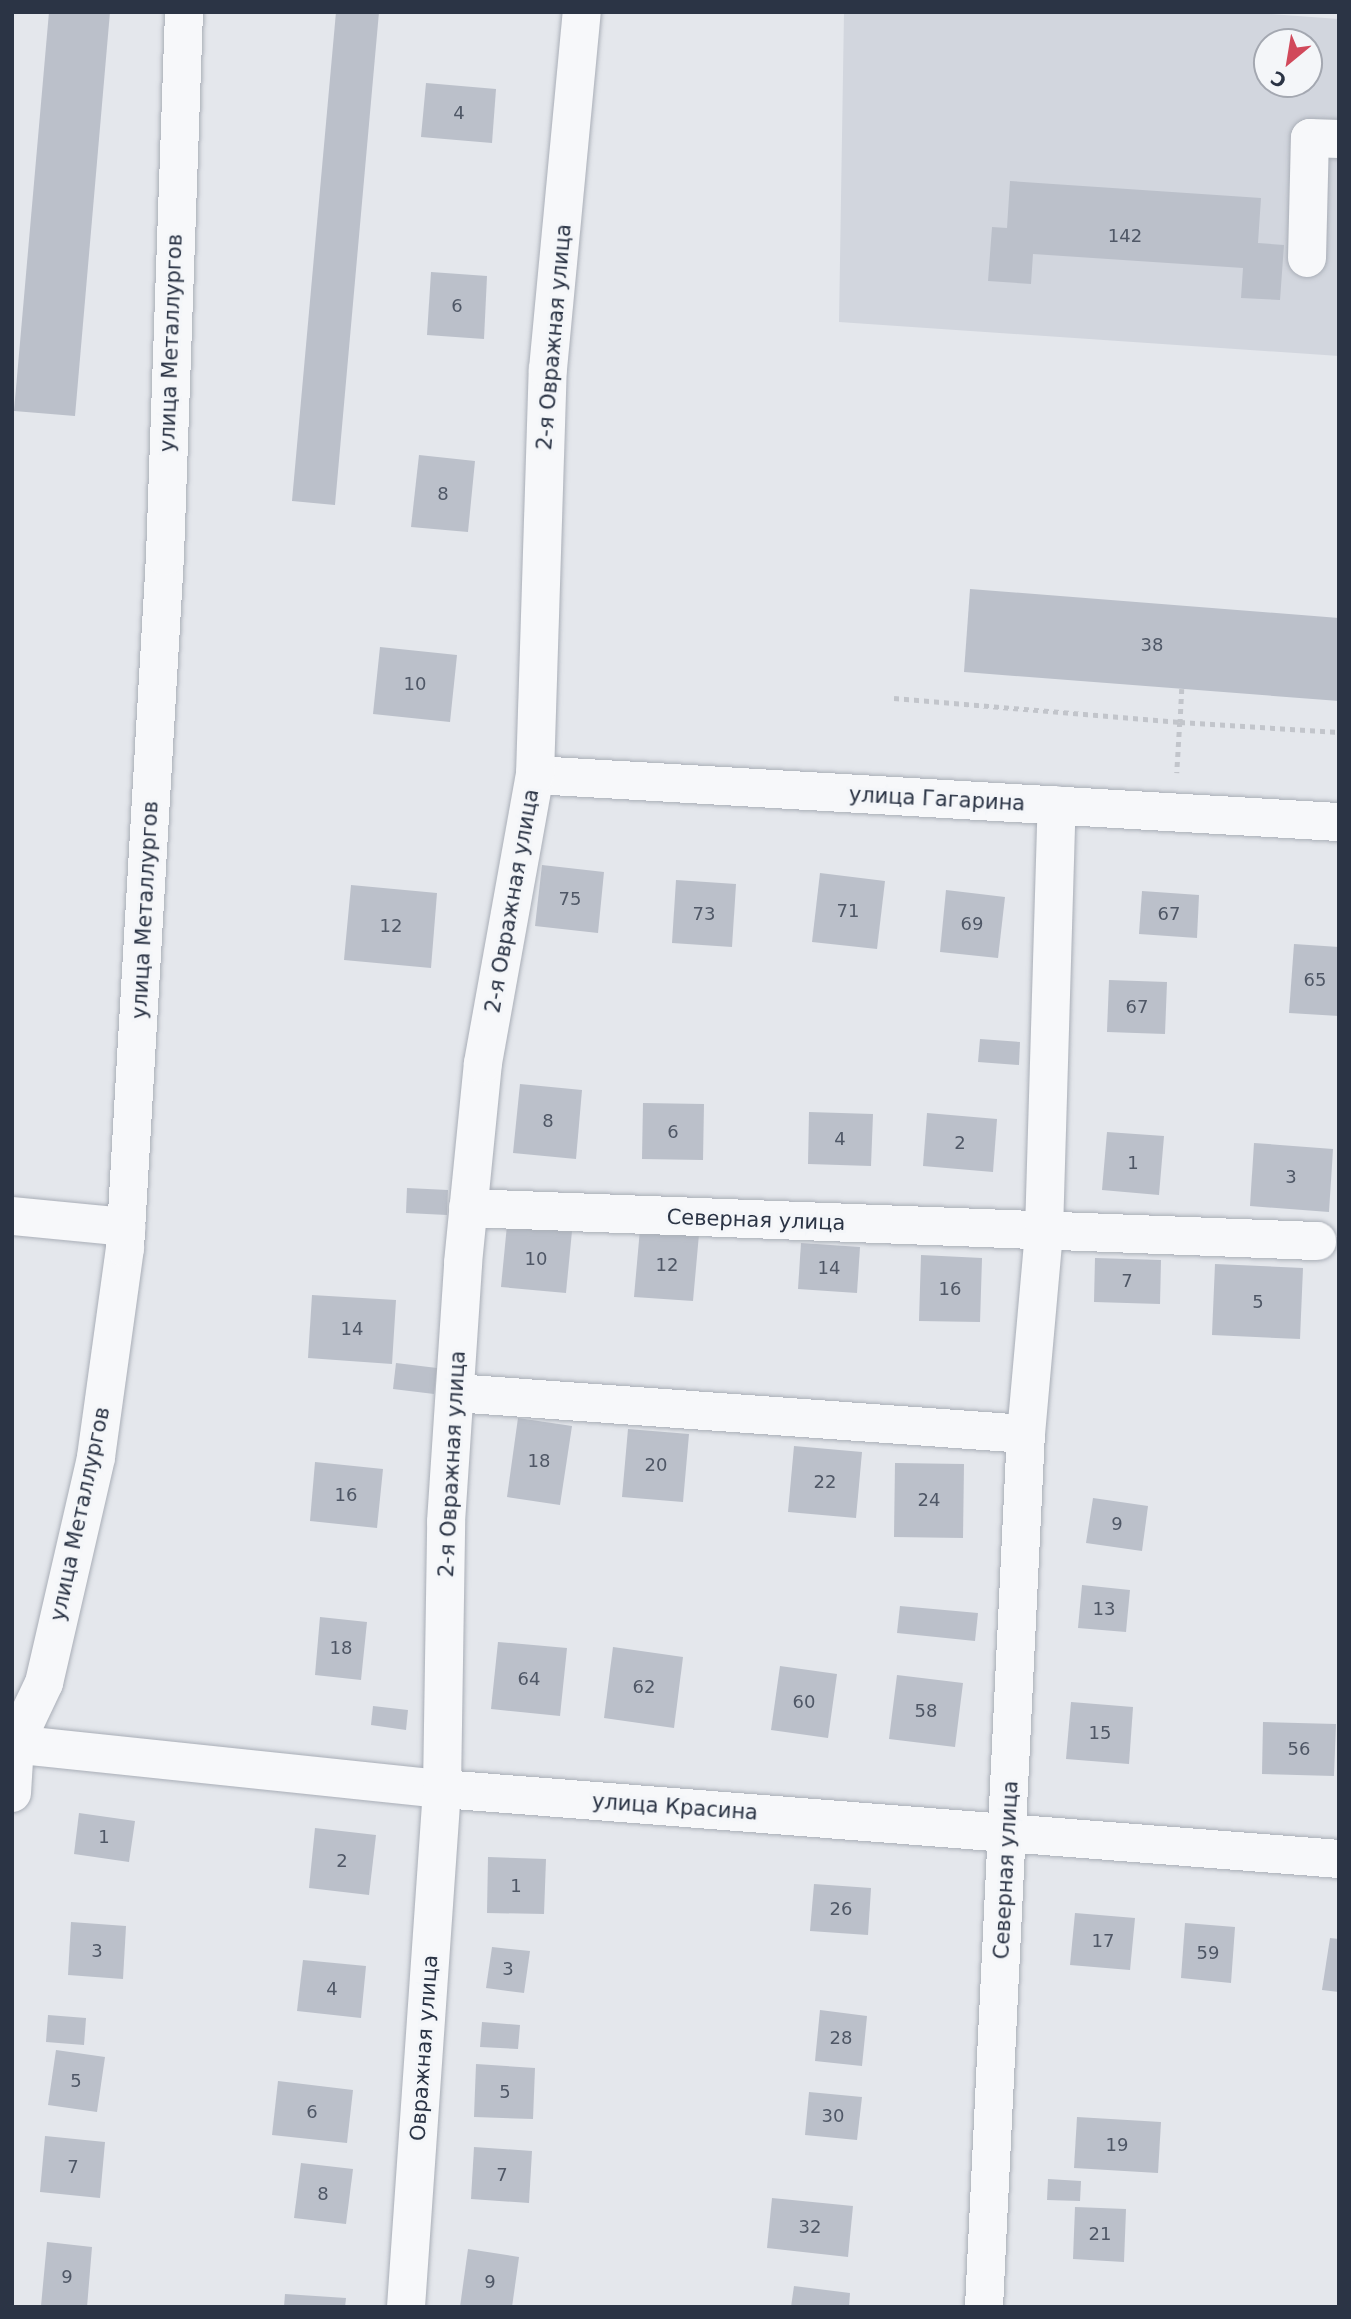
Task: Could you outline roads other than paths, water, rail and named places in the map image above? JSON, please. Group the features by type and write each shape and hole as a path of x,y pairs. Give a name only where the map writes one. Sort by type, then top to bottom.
{"street":[{"name":"улица Металлургов","path":"12,1793 13,1744 44,1683 96,1457 126,1227 165,556 184,12"},
{"name":"2-я Овражная улица","path":"442,1789 455,1394 468,1208 483,1063 535,775 548,369 582,12"},
{"path":"1307,258 1310,138 1339,139"},
{"name":"улица Гагарина","path":"535,775 1339,822"},
{"name":"Северная улица","path":"984,2307 1026,1434 1044,1231 1056,805"},
{"name":"Северная улица","path":"468,1208 1317,1241"},
{"path":"12,1216 126,1227"},
{"path":"455,1394 1026,1434"},
{"name":"улица Красина","path":"13,1744 442,1789 1339,1859"},
{"name":"Овражная улица","path":"407,2307 442,1789"}]}
